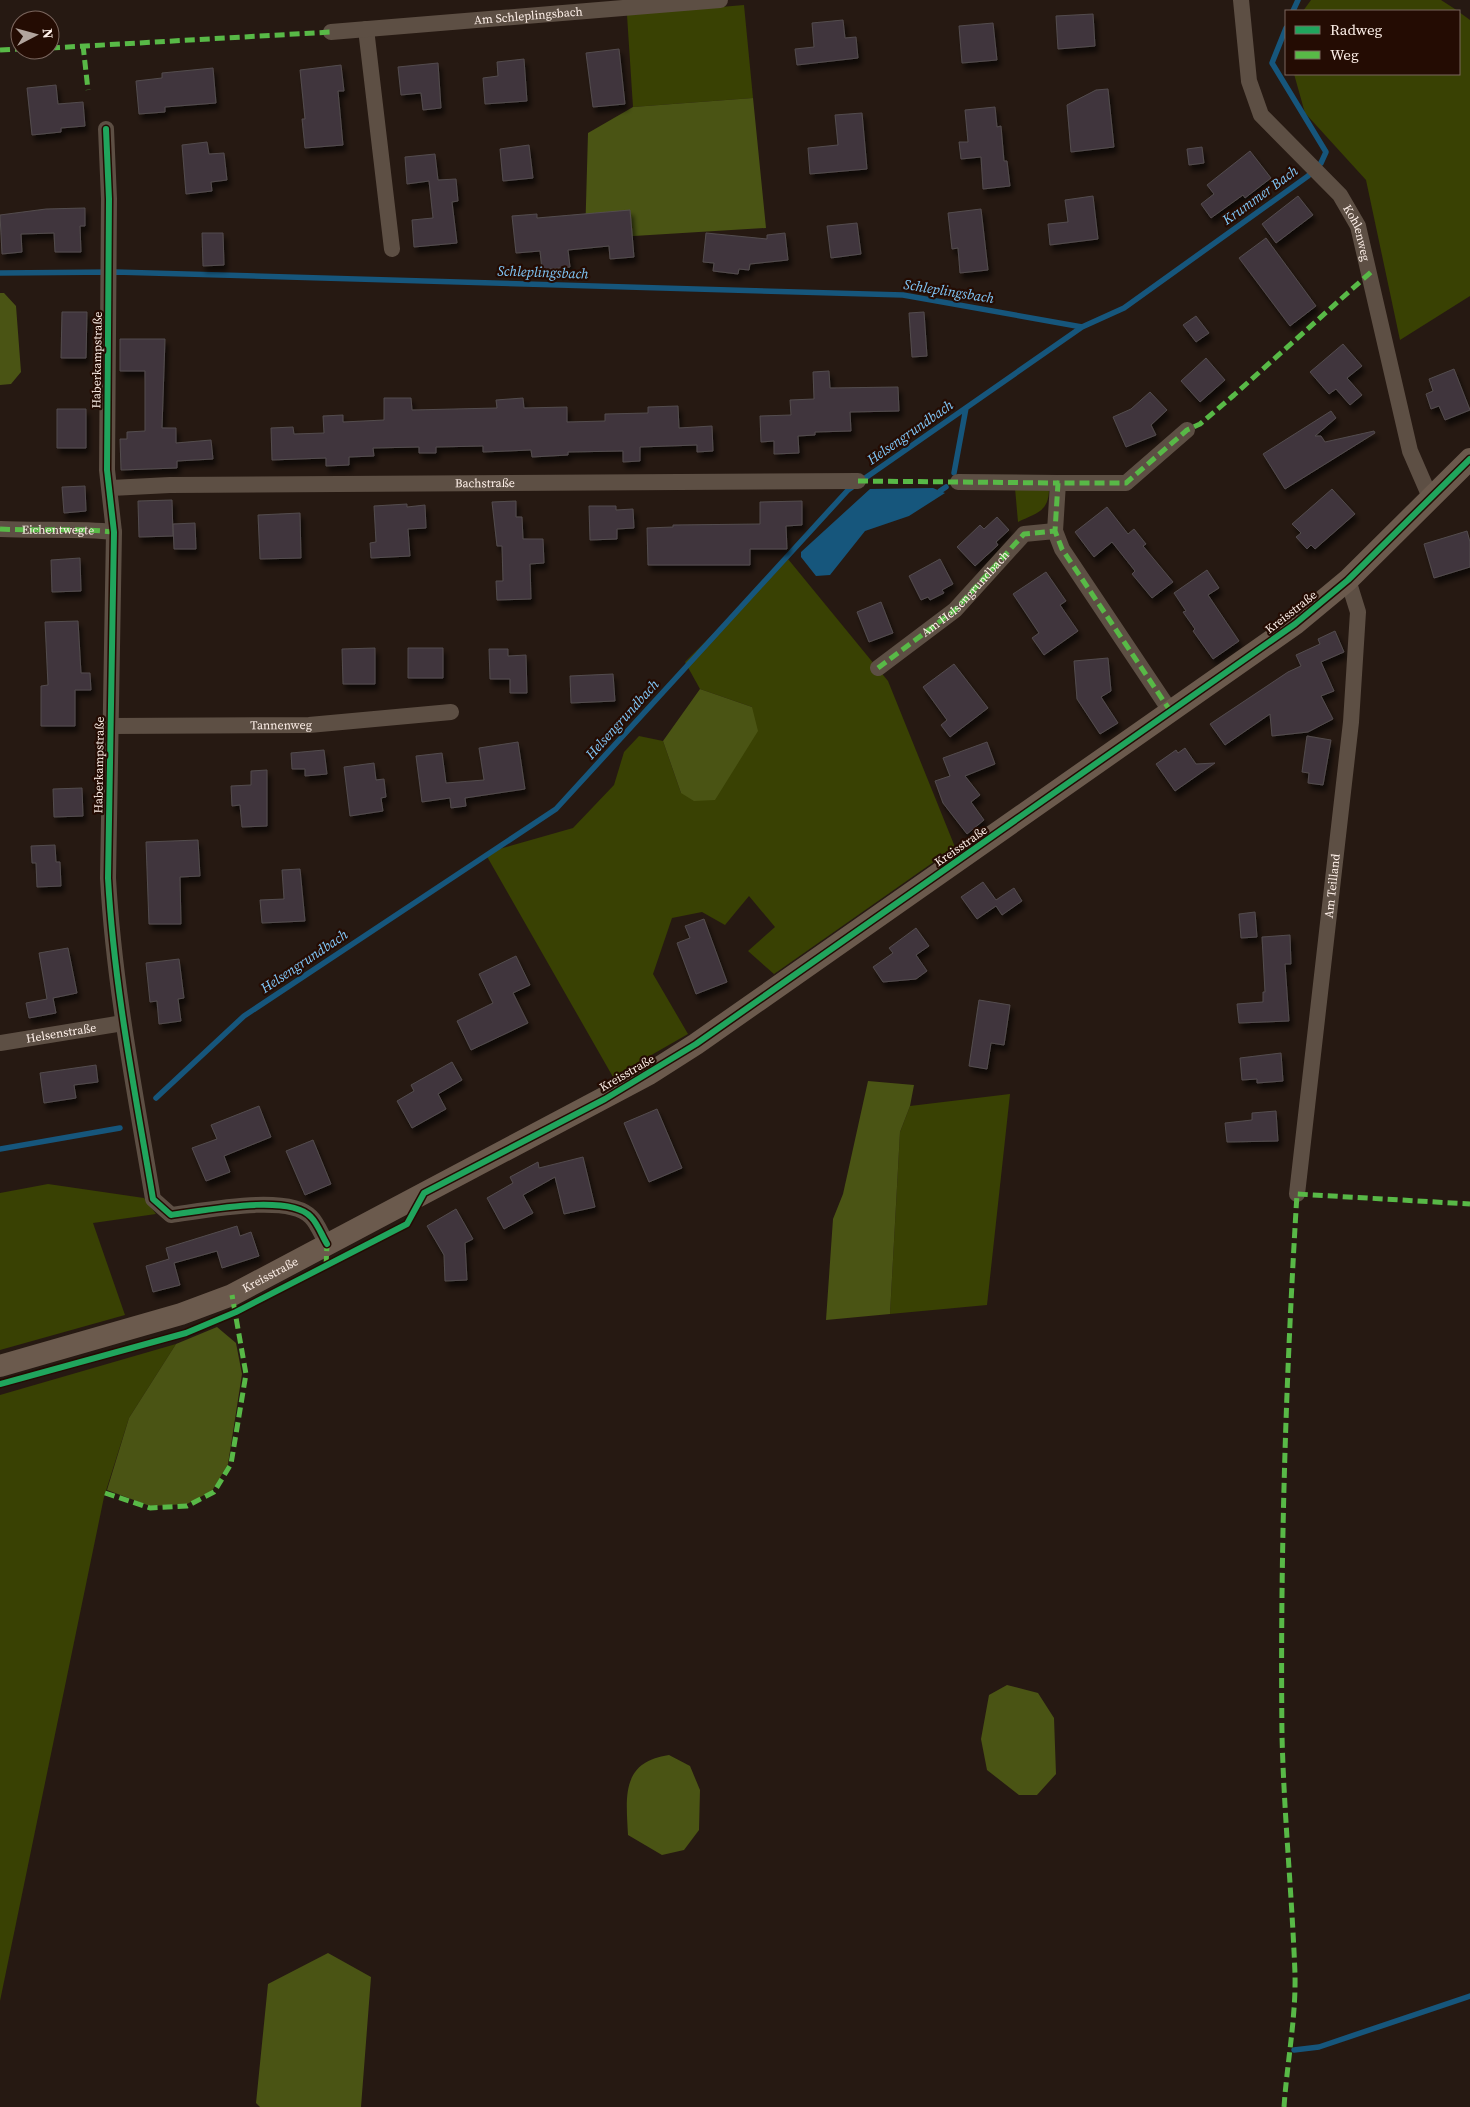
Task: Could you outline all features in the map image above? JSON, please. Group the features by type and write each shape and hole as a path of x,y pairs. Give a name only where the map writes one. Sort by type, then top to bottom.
{"street":[{"name":"Am Schleplingsbach","path":"331,32 720,0"},
{"name":"Kohlenweg","path":"1241,0 1249,81 1261,115 1340,194 1358,226 1410,451 1430,497"},
{"path":"366,29 392,249"},
{"name":"Haberkampstraße","path":"106,129 109,199 108,470 114,532 108,878 111,933 123,1023 153,1199 171,1215 252,1204 297,1208 311,1217 327,1244"},
{"path":"958,482 1126,482 1186,430"},
{"name":"Kreisstraße","path":"0,1366 181,1314 232,1295 605,1099 688,1049 1295,624 1348,580 1470,459"},
{"name":"Bachstraße","path":"111,488 170,485 858,481"},
{"path":"1058,483 1056,531 1062,549 1171,712"},
{"name":"Eichentwegte","path":"0,529 42,532 82,529 114,532"},
{"name":"Am Helsengrundbach","path":"878,668 955,610 1024,534 1056,531"},
{"name":"Am Teilland","path":"1297,1194 1351,722 1358,612 1348,580"},
{"name":"Tannenweg","path":"111,726 308,725 451,712"},
{"name":"Helsenstraße","path":"0,1043 123,1023"}],"green space":[{"path":"1311,0 1441,0 1456,10 1304,10"},
{"path":"744,5 753,98 633,107 627,15"},
{"path":"1460,13 1470,20 1470,296 1400,340 1366,180 1305,113 1294,75 1460,75"},
{"path":"753,98 766,228 585,239 588,133 633,107"},
{"path":"0,293 4,293 16,306 21,372 11,384 0,385"},
{"path":"1015,488 1049,489 1047,503 1036,514 1018,522"},
{"path":"788,559 888,681 955,847 774,974 748,951 775,927 749,896 725,925 702,912 672,918 653,974 688,1034 613,1077 485,853 573,828 614,785 624,752 639,736 663,741 681,793 752,707 700,689 685,662"},
{"path":"700,689 752,707 758,731 715,800 694,801 681,793 663,741"},
{"path":"868,1081 914,1085 910,1106 900,1132 890,1314 826,1320 833,1219 843,1194"},
{"path":"1010,1094 987,1305 890,1314 900,1132 910,1106"},
{"path":"48,1184 144,1198 156,1214 93,1223 125,1315 0,1350 0,1193"},
{"path":"217,1327 236,1343 242,1374 228,1464 212,1491 187,1504 150,1506 107,1490 129,1418 176,1344"},
{"path":"176,1344 129,1418 104,1497 0,2001 0,1395"},
{"path":"1007,1685 1038,1693 1054,1718 1056,1774 1037,1795 1019,1795 987,1770 981,1739 989,1695"},
{"path":"669,1755 690,1766 700,1790 699,1830 684,1850 662,1855 628,1835 627,1794 634,1773 642,1765 653,1759"},
{"path":"328,1953 371,1977 361,2107 260,2107 256,2103 268,1984"}],"water":[{"path":"933,488 945,493 909,516 865,531 830,575 816,576 801,557 801,552 870,489"}],"building":[{"path":"1093,14 1095,46 1058,49 1056,16"},
{"path":"843,20 845,38 856,37 858,58 797,65 795,49 814,47 812,23"},
{"path":"993,23 997,60 962,63 959,26"},
{"path":"619,49 625,104 593,107 586,53"},
{"path":"524,59 527,101 485,104 483,78 498,76 497,62"},
{"path":"438,63 441,108 423,110 421,93 401,95 398,67"},
{"path":"341,65 344,91 338,91 343,145 305,148 302,119 305,119 300,70"},
{"path":"213,68 216,103 165,107 165,112 139,114 136,81 162,78 162,73"},
{"path":"56,85 58,104 83,102 85,126 61,128 61,132 32,135 27,88"},
{"path":"1108,89 1114,147 1071,152 1067,105 1096,90"},
{"path":"995,107 997,127 1001,126 1004,161 1007,161 1010,186 983,189 981,157 961,159 959,142 968,142 965,110"},
{"path":"862,113 867,169 810,174 808,148 838,145 835,115"},
{"path":"207,142 209,154 224,153 227,180 211,182 212,191 186,194 182,145"},
{"path":"529,145 533,178 503,181 500,149"},
{"path":"1202,147 1204,163 1189,165 1187,149"},
{"path":"1250,151 1271,178 1245,198 1243,195 1211,218 1201,204 1214,194 1207,185"},
{"path":"435,154 438,180 456,179 458,201 452,202 457,243 414,247 412,220 433,218 429,181 407,184 405,157"},
{"path":"1093,196 1098,239 1050,245 1048,224 1068,222 1065,200"},
{"path":"1298,196 1313,215 1276,243 1262,224"},
{"path":"85,208 85,226 80,226 81,252 55,252 54,233 21,234 22,252 2,254 0,215 46,209"},
{"path":"981,209 988,270 960,273 958,248 952,249 948,213"},
{"path":"630,210 634,257 610,259 609,246 568,250 570,267 542,270 540,251 516,253 512,216 537,214 537,218"},
{"path":"857,223 861,254 831,258 827,226"},
{"path":"202,233 223,233 224,265 203,266"},
{"path":"706,233 767,239 767,235 785,233 788,260 750,264 749,270 739,269 738,274 713,271 714,263 703,262"},
{"path":"1266,238 1316,306 1290,326 1239,258"},
{"path":"62,312 87,312 86,358 61,358"},
{"path":"924,312 927,356 912,357 909,313"},
{"path":"1196,316 1209,333 1196,342 1183,325"},
{"path":"120,339 165,339 162,428 176,428 176,443 211,440 213,459 177,461 177,468 121,470 120,439 127,439 127,432 145,431 145,371 120,371"},
{"path":"1343,344 1362,366 1347,378 1362,395 1350,405 1336,389 1329,394 1310,372"},
{"path":"1206,358 1225,380 1200,402 1181,381"},
{"path":"1454,369 1470,410 1445,420 1439,406 1431,409 1426,394 1433,391 1429,379"},
{"path":"829,371 830,388 898,387 899,411 850,412 851,431 815,432 815,435 798,436 799,453 774,454 774,441 761,442 760,416 791,415 790,400 814,399 813,372"},
{"path":"1150,392 1167,410 1151,425 1156,435 1126,447 1113,417 1131,409"},
{"path":"384,398 411,398 412,410 497,408 496,400 523,398 524,408 567,407 567,422 605,421 605,414 648,413 648,407 678,406 679,428 712,426 713,451 697,452 697,445 640,447 640,461 623,462 623,451 568,452 568,455 532,457 531,450 483,452 483,446 436,447 436,453 419,453 419,447 373,448 374,456 349,457 349,465 326,466 326,458 272,460 271,428 293,427 294,434 324,433 323,416 343,415 343,422 384,420"},
{"path":"57,409 86,409 86,448 57,448"},
{"path":"1331,411 1336,418 1315,436 1321,436 1325,442 1374,431 1375,433 1285,489 1263,454"},
{"path":"85,486 86,511 64,513 62,487"},
{"path":"1332,489 1355,514 1315,549 1311,545 1307,549 1296,537 1301,533 1292,524"},
{"path":"172,500 173,536 139,537 138,501"},
{"path":"516,501 516,517 522,517 523,539 543,539 544,563 530,564 531,599 497,600 496,581 503,581 502,546 497,546 492,502"},
{"path":"802,501 802,525 786,526 787,549 750,549 750,565 648,565 647,528 673,527 673,525 760,524 760,502"},
{"path":"407,504 407,507 425,505 426,528 408,529 410,556 371,558 370,543 376,542 374,506"},
{"path":"589,506 616,506 616,510 633,509 634,528 617,529 617,539 590,540"},
{"path":"1107,507 1128,534 1134,529 1146,544 1143,546 1173,582 1152,598 1132,574 1135,571 1112,542 1094,557 1075,532"},
{"path":"300,513 301,558 260,559 258,515"},
{"path":"997,517 1009,530 996,542 998,545 975,566 957,547 980,525 984,529"},
{"path":"195,523 196,549 174,549 173,524"},
{"path":"1467,531 1470,542 1470,567 1434,578 1424,544"},
{"path":"80,558 81,591 52,592 51,560"},
{"path":"940,559 953,584 942,590 944,593 930,600 928,597 921,600 909,576"},
{"path":"1207,570 1219,588 1208,595 1239,641 1213,659 1193,631 1195,629 1183,612 1186,611 1174,593"},
{"path":"1046,572 1066,601 1060,605 1078,631 1044,655 1032,638 1039,633 1013,594"},
{"path":"881,602 893,633 869,642 857,612"},
{"path":"78,621 81,673 90,673 91,690 75,690 75,726 41,726 41,686 48,685 45,622"},
{"path":"1335,631 1344,652 1321,662 1334,691 1321,696 1333,719 1308,732 1272,736 1270,714 1225,745 1210,724 1288,672 1301,666 1296,655 1320,644 1318,639"},
{"path":"375,648 375,684 343,684 342,649"},
{"path":"408,648 443,648 443,678 408,678"},
{"path":"489,649 508,649 508,656 526,655 527,693 510,693 510,679 490,679"},
{"path":"1108,658 1111,691 1101,697 1118,723 1100,734 1077,699 1074,661"},
{"path":"954,664 988,708 950,737 941,725 947,720 923,687"},
{"path":"613,674 615,701 571,703 570,676"},
{"path":"1307,736 1331,740 1323,785 1308,783 1309,773 1302,772"},
{"path":"518,742 525,789 465,798 466,806 451,808 450,798 422,802 416,756 442,753 446,783 484,780 479,748"},
{"path":"987,742 995,764 965,776 980,795 971,802 984,820 967,834 943,803 935,781 950,776 943,758"},
{"path":"1185,748 1196,764 1215,763 1175,791 1156,764 1176,750 1178,753"},
{"path":"324,750 327,774 305,776 305,769 292,769 291,753"},
{"path":"374,763 376,780 384,779 386,797 381,798 383,811 350,816 344,767"},
{"path":"267,770 267,826 242,827 240,805 232,806 231,786 251,785 251,771"},
{"path":"82,788 83,816 54,817 53,789"},
{"path":"198,840 200,876 180,877 181,924 149,924 146,842"},
{"path":"55,845 56,862 60,862 61,886 37,887 36,863 32,863 31,846"},
{"path":"300,869 305,921 262,923 260,900 284,899 282,870"},
{"path":"983,882 996,900 1014,888 1022,901 1002,915 996,906 977,919 961,897"},
{"path":"1255,912 1257,937 1241,938 1239,914"},
{"path":"704,919 727,982 696,994 677,943 690,938 685,926"},
{"path":"916,928 929,946 916,955 927,971 916,979 883,982 873,967 893,953 889,948"},
{"path":"1290,935 1291,964 1285,964 1289,1021 1239,1023 1237,1004 1263,1002 1263,992 1265,992 1262,937"},
{"path":"68,948 77,993 53,998 56,1013 29,1018 26,1003 47,999 39,953"},
{"path":"516,956 530,985 513,993 528,1023 471,1050 457,1021 493,1003 479,974"},
{"path":"179,959 184,998 178,999 181,1021 159,1024 157,1001 150,1002 146,963"},
{"path":"979,1000 1010,1005 1004,1045 991,1043 987,1069 969,1066"},
{"path":"1281,1053 1283,1081 1257,1083 1257,1079 1242,1080 1240,1058"},
{"path":"452,1062 462,1080 438,1094 446,1109 412,1128 397,1101 414,1091 411,1085"},
{"path":"96,1065 98,1082 74,1085 76,1098 44,1103 40,1073"},
{"path":"259,1106 271,1137 224,1156 230,1172 206,1181 192,1148 217,1139 211,1125"},
{"path":"657,1109 682,1168 649,1182 624,1123"},
{"path":"1276,1111 1278,1141 1227,1142 1225,1123 1252,1120 1252,1113"},
{"path":"313,1140 331,1184 305,1195 286,1151"},
{"path":"583,1157 595,1207 564,1214 555,1177 523,1195 533,1213 504,1229 487,1198 513,1183 510,1177 538,1162 539,1168"},
{"path":"456,1209 473,1239 465,1243 467,1280 445,1281 444,1255 427,1226"},
{"path":"237,1226 240,1236 251,1232 259,1256 222,1268 217,1251 174,1263 180,1285 153,1292 146,1266 169,1259 166,1248"}],"waterway":[{"name":"Krummer Bach","path":"1293,10 1298,0"},
{"name":"Helsengrundbach","path":"156,1098 244,1016 556,809 848,490 1082,327 1124,308 1308,176 1321,163 1326,152 1272,63 1285,30"},
{"name":"Schleplingsbach","path":"0,273 115,272 903,295 1082,327"},
{"path":"954,473 966,408"},
{"path":"940,491 946,487"},
{"name":"Helsengrundbach","path":"0,1149 120,1128"},
{"path":"1294,2050 1319,2047 1470,1996"}],"marked path":[{"path":"60,47 331,32"},
{"path":"83,45 88,90"},
{"path":"0,50 10,50"},
{"path":"1171,712 1062,549 1055,531 1058,483 1126,483 1187,430 1200,424 1234,395 1371,272"},
{"path":"858,481 1058,483"},
{"path":"0,529 114,532"},
{"path":"878,668 955,610 1024,534 1055,531"},
{"path":"1284,2107 1295,1991 1282,1736 1282,1600 1290,1329 1297,1194 1470,1204"},
{"path":"326,1266 327,1244"},
{"path":"105,1493 150,1508 187,1506 214,1492 231,1464 246,1374 232,1295"}],"cycle path":[{"path":"106,129 109,199 107,470 114,532 108,878 120,999 153,1199 171,1215 265,1205 284,1206 300,1210 311,1217 327,1244"},
{"path":"0,1384 186,1333 236,1312 407,1224 424,1193 605,1099 696,1044 1295,624 1348,580 1470,459"}]}
